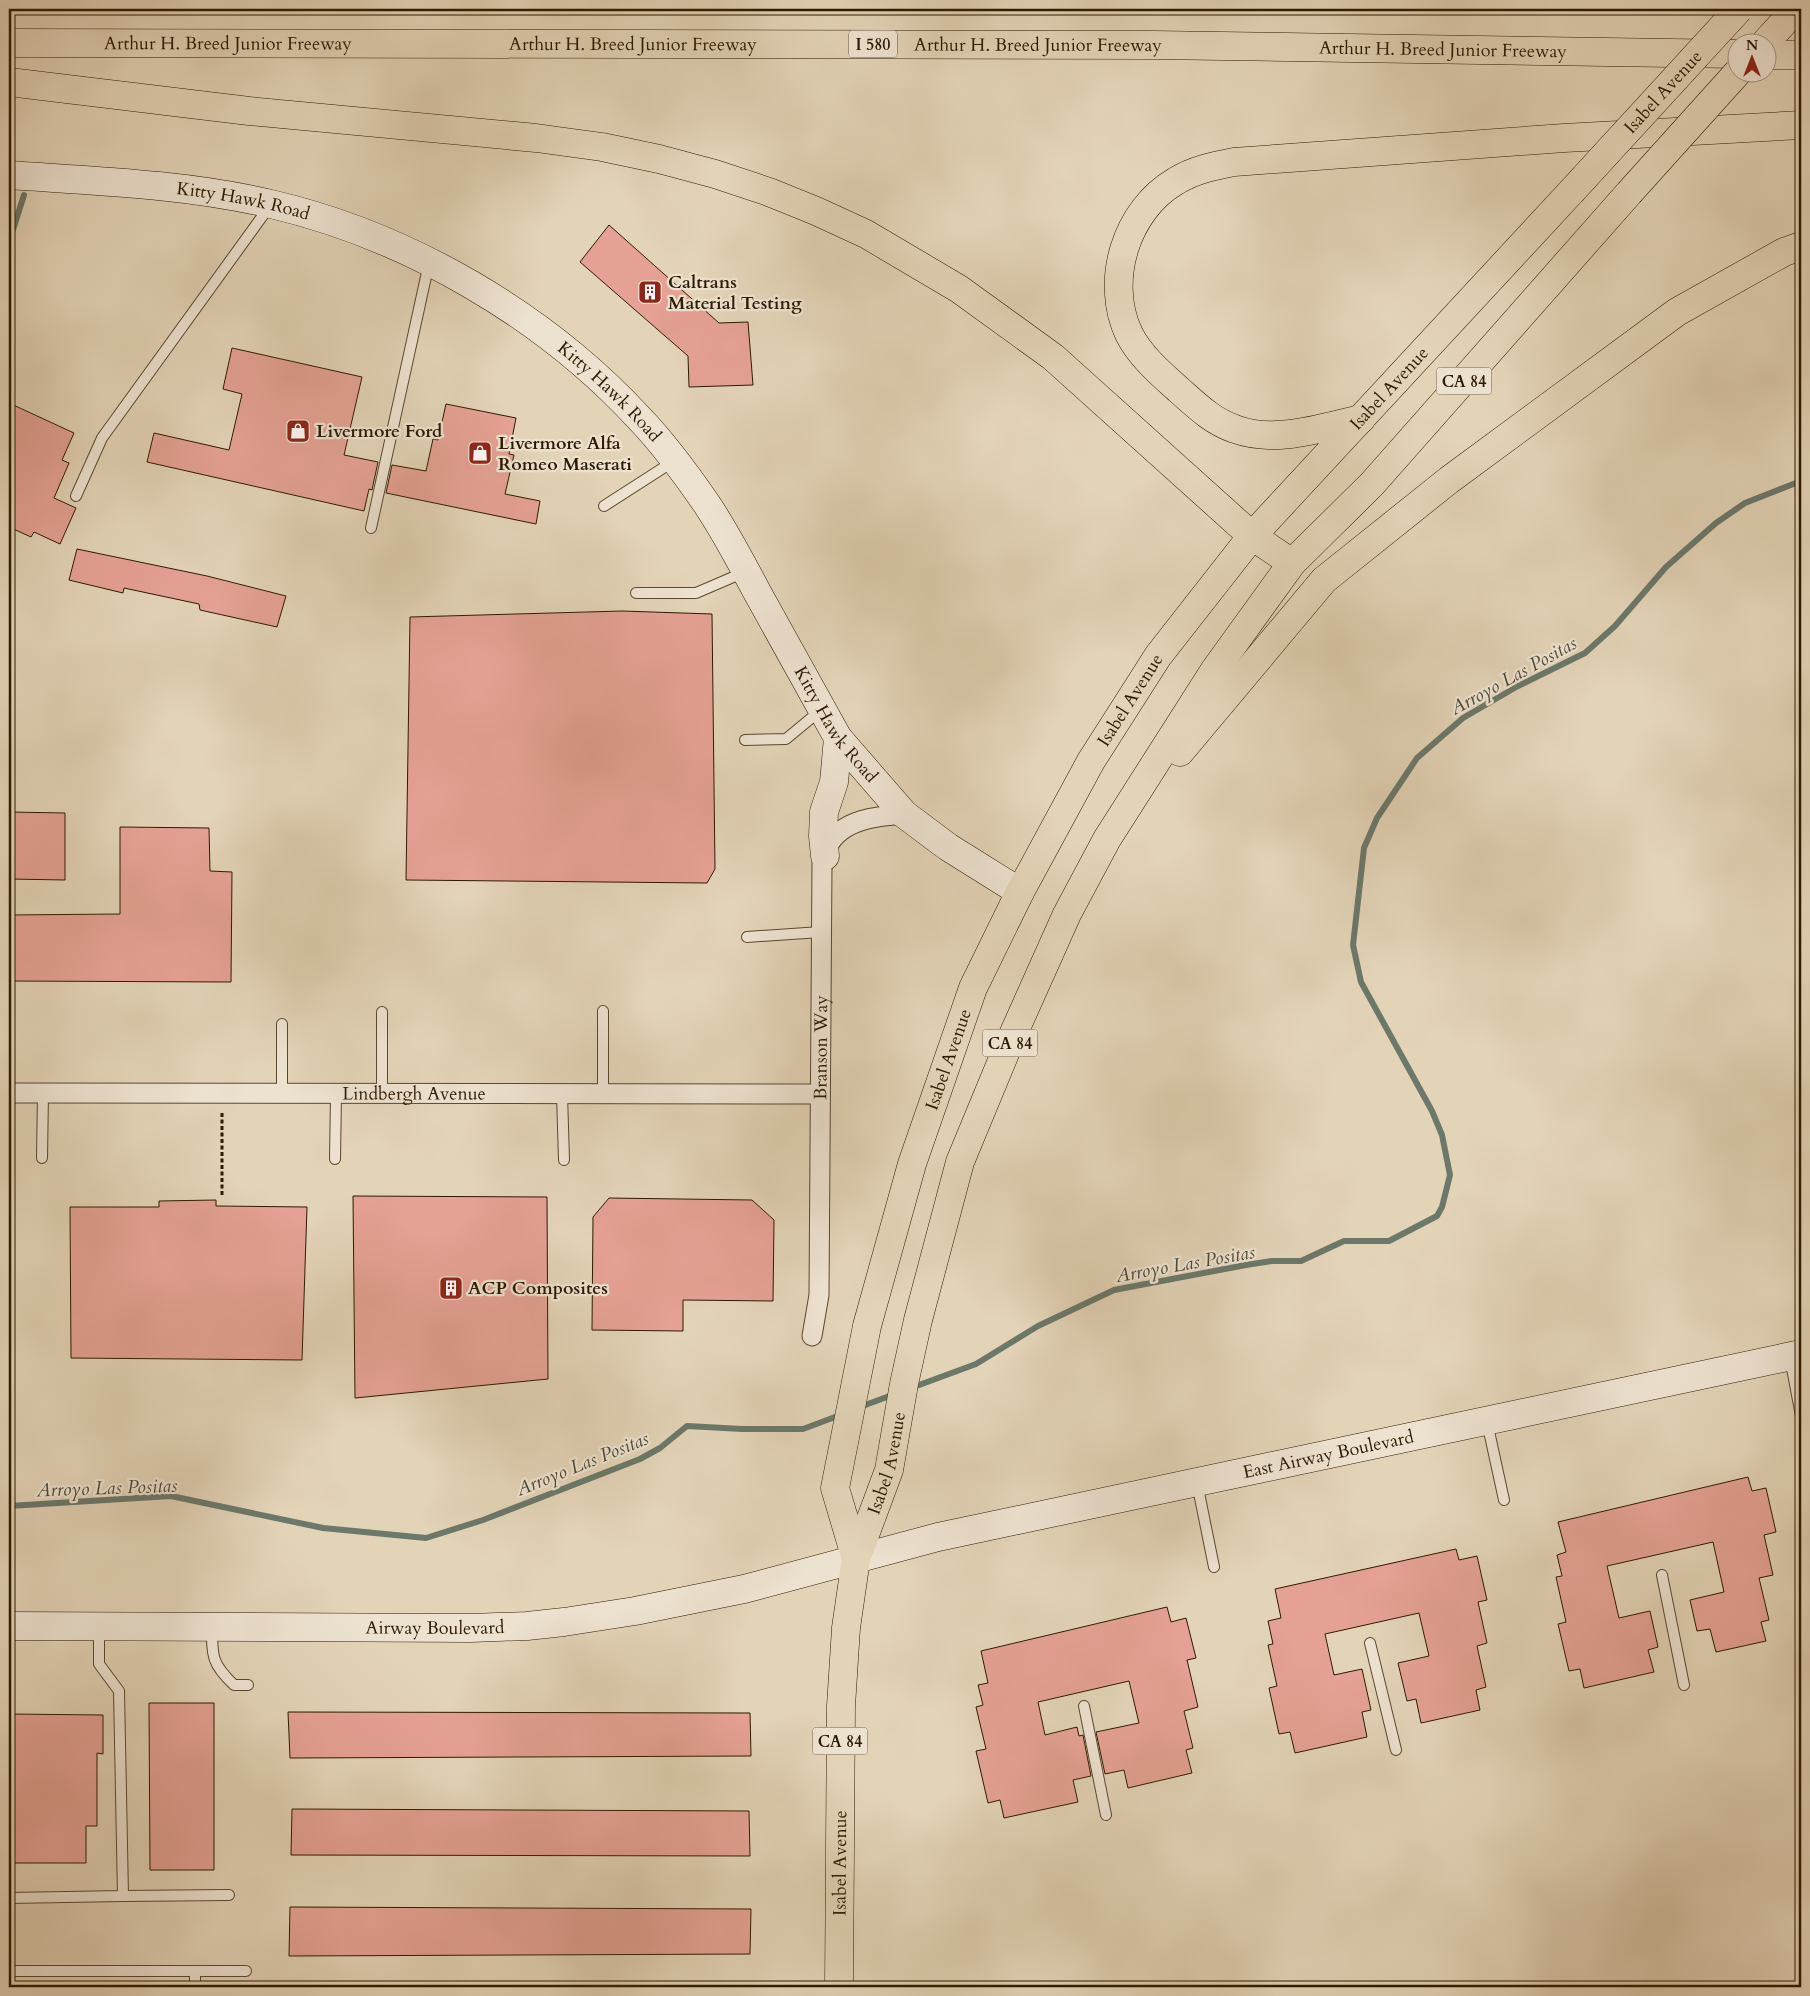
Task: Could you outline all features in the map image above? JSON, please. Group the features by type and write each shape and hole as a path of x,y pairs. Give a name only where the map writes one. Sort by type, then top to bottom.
{"highway":[{"name":"Isabel Avenue","path":"856,1559 836,1488 867,1326 912,1164 973,988 1020,892 1090,760 1153,664 1252,536 1739,9"},
{"path":"1775,32 1796,9"},
{"name":"Arthur H. Breed Junior Freeway","path":"9,43 1154,45 1728,54"},
{"path":"1778,55 1801,55"},
{"path":"9,82 249,111 536,138 602,147 687,167 769,192 866,234 959,289 1053,357 1252,536 1292,563"},
{"name":"Isabel Avenue","path":"839,1987 841,1706 846,1628 856,1559 890,1470 904,1384 918,1320 960,1162 1008,1046 1067,914 1107,839 1214,671 1292,563 1372,484 1729,82"},
{"path":"1361,419 1293,434 1264,435 1236,430 1209,417 1163,376 1145,357 1129,333 1121,307 1119,278 1123,251 1133,227 1149,202 1175,181 1202,169 1234,162 1564,138 1801,126"},
{"path":"1143,783 1165,770 1324,580 1449,480 1677,312 1784,252 1801,246"}],"main road":[{"name":"Kitty Hawk Road","path":"9,175 177,188 271,204 362,231 450,272 534,325 593,373 633,412 707,504 838,738 904,814 948,847 1020,892"},
{"path":"825,856 823,836 824,812 834,782 838,738"},
{"name":"East Airway Boulevard","path":"856,1559 938,1537 1796,1355"},
{"name":"Airway Boulevard","path":"9,1626 471,1628 554,1623 635,1611 744,1589 856,1559"}],"street":[{"name":"Branson Way","path":"812,1336 819,1295 822,864 828,845 842,830 871,816 904,814"},
{"name":"Lindbergh Avenue","path":"9,1093 819,1094"}],"lane":[{"path":"76,496 102,438 271,204"},
{"path":"371,528 429,262"},
{"path":"604,506 674,461"},
{"path":"636,593 696,594 746,572"},
{"path":"745,740 786,739 822,710"},
{"path":"747,937 821,932"},
{"path":"603,1011 603,1094"},
{"path":"382,1012 382,1094"},
{"path":"282,1024 282,1094"},
{"path":"42,1093 42,1158"},
{"path":"335,1159 336,1094"},
{"path":"562,1094 564,1160"},
{"path":"1796,1355 1801,1416"},
{"path":"1487,1421 1504,1500"},
{"path":"1197,1482 1214,1567"},
{"path":"1662,1575 1684,1685"},
{"path":"99,1626 100,1664 119,1691 122,1896"},
{"path":"212,1626 212,1650 218,1670 234,1685 248,1685"},
{"path":"1370,1643 1396,1750"},
{"path":"1084,1706 1106,1815"},
{"path":"9,1898 229,1895"},
{"path":"9,1971 246,1971"},
{"path":"195,1972 195,1987"}],"path":[{"path":"222,1113 222,1197"}],"building":[{"name":"Caltrans Material Testing","path":"609,225 719,323 748,322 753,385 689,387 688,356 580,262"},
{"name":"Livermore Ford","path":"232,348 362,377 344,455 378,462 372,490 369,489 364,511 147,462 154,433 229,450 242,394 223,389"},
{"path":"9,403 74,433 62,460 69,463 54,498 76,508 60,544 34,532 31,537 9,527"},
{"path":"446,404 516,418 509,454 514,455 505,494 540,501 536,524 386,493 392,465 426,471 433,439 438,440"},
{"path":"77,549 207,576 286,596 277,627 200,610 199,604 124,588 123,593 69,580"},
{"path":"622,611 712,614 715,869 707,883 406,880 410,617"},
{"path":"9,812 65,813 65,880 9,879"},
{"path":"120,827 209,828 210,871 232,872 231,982 9,981 9,915 120,914"},
{"name":"ACP Composites","path":"353,1196 547,1197 548,1379 355,1398"},
{"path":"609,1198 752,1200 774,1220 773,1301 683,1300 683,1331 592,1330 593,1217"},
{"path":"216,1200 216,1206 307,1207 302,1360 71,1358 70,1207 159,1207 159,1201"},
{"path":"1748,1477 1752,1491 1766,1488 1776,1532 1764,1535 1773,1575 1759,1578 1769,1620 1761,1622 1766,1641 1716,1652 1710,1629 1697,1631 1690,1600 1724,1592 1713,1542 1607,1566 1619,1618 1650,1611 1658,1647 1648,1650 1654,1672 1584,1688 1580,1669 1569,1671 1558,1624 1566,1622 1556,1577 1562,1576 1557,1555 1566,1552 1558,1522"},
{"path":"1456,1549 1459,1560 1477,1556 1487,1600 1478,1602 1487,1643 1477,1646 1486,1687 1476,1690 1480,1710 1421,1723 1416,1699 1407,1701 1398,1663 1429,1656 1419,1613 1325,1634 1334,1675 1362,1669 1371,1710 1362,1712 1367,1737 1295,1753 1290,1732 1279,1734 1269,1688 1277,1686 1268,1645 1273,1644 1268,1621 1281,1618 1275,1589"},
{"path":"1167,1607 1171,1622 1186,1618 1196,1658 1187,1660 1198,1707 1184,1711 1193,1748 1186,1750 1192,1773 1128,1788 1124,1770 1105,1774 1096,1732 1139,1723 1129,1681 1038,1702 1045,1735 1077,1727 1079,1736 1083,1735 1091,1776 1073,1780 1078,1802 1004,1818 1000,1800 988,1803 976,1751 986,1749 976,1707 983,1705 978,1685 988,1683 981,1651"},
{"path":"149,1703 214,1703 214,1870 150,1870"},
{"path":"288,1712 750,1713 751,1756 290,1758"},
{"path":"9,1714 103,1715 103,1754 97,1753 97,1826 86,1826 86,1863 9,1863"},
{"path":"292,1809 749,1811 750,1856 291,1855"},
{"path":"290,1907 751,1909 750,1954 289,1956"}],"waterway":[{"path":"9,242 24,195"},
{"name":"Arroyo Las Positas","path":"911,1388 976,1364 1038,1326 1114,1290 1246,1265 1272,1261 1301,1261 1344,1241 1389,1241 1437,1216 1442,1207 1450,1175 1442,1135 1432,1111 1361,982 1353,945 1364,848 1377,818 1417,758 1463,718 1518,686 1585,653 1615,626 1666,567 1716,523 1745,503 1801,481"},
{"name":"Arroyo Las Positas","path":"857,1408 895,1394"},
{"name":"Arroyo Las Positas","path":"9,1506 171,1496 323,1528 426,1538 483,1520 640,1459 660,1448 687,1426 742,1429 803,1429 843,1414"}],"place":[{"name":"Caltrans Material Testing","path":"650,292"},
{"name":"Livermore Ford","path":"298,431"},
{"name":"Livermore Alfa Romeo Maserati","path":"480,453"},
{"name":"ACP Composites","path":"451,1288"}]}
